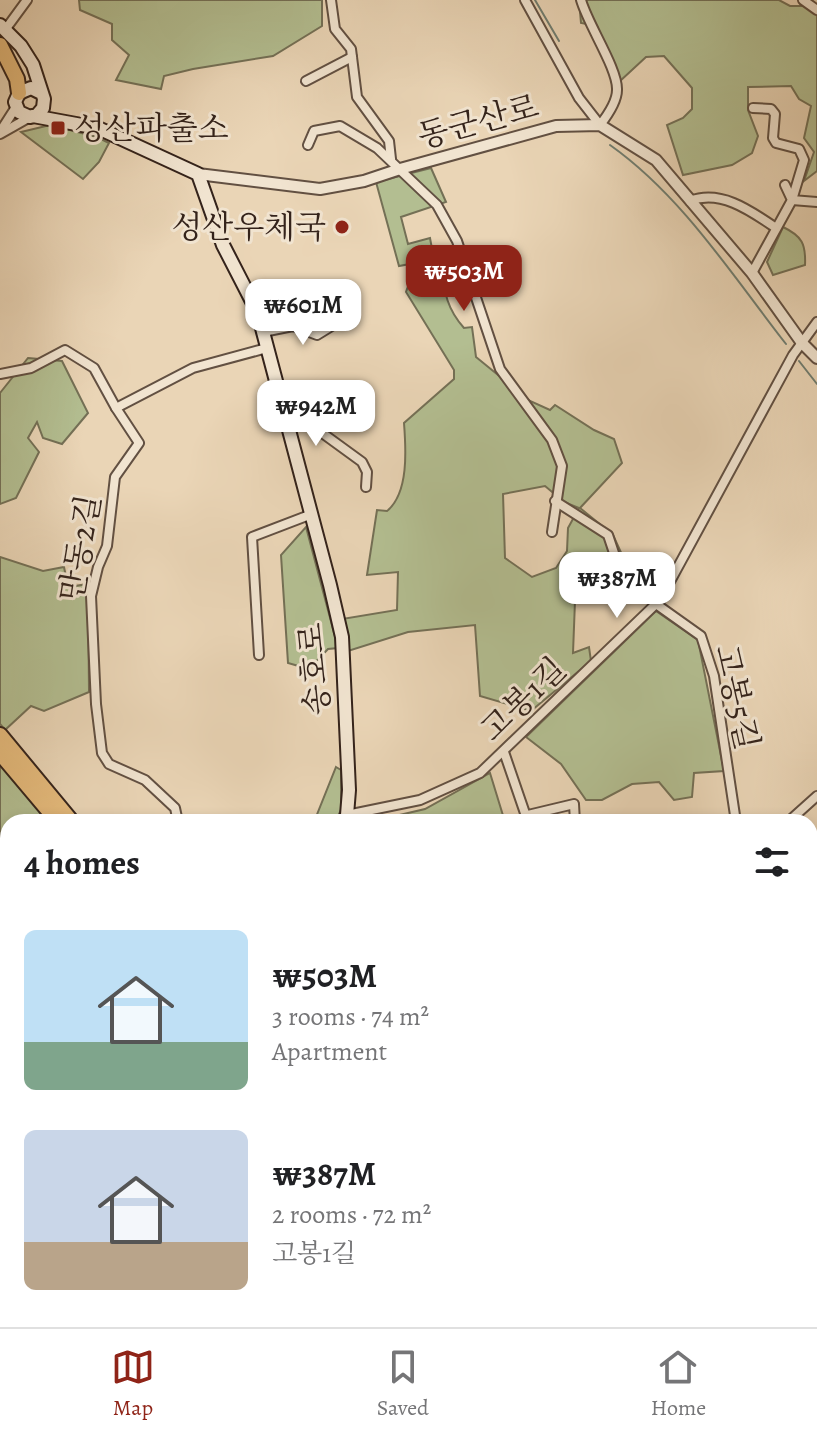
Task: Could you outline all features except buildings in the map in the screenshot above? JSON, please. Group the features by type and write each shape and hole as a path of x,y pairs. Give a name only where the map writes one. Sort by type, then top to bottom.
{"main road":[{"path":"2,31 33,65 42,98 41,112 32,116 24,116 2,31"},
{"path":"0,45 10,62"},
{"path":"17,93 33,65"},
{"path":"17,93 27,88 42,98 63,122"},
{"name":"동군산로","path":"32,116 98,128 198,174"},
{"name":"송호로","path":"198,174 223,245 258,313 342,637 352,814"},
{"path":"0,735 65,814"},
{"path":"0,753 51,814"}],"street":[{"path":"2,31 27,0"},
{"path":"331,0 335,29 351,49 357,97 389,141 391,159"},
{"path":"525,0 579,98 600,125 656,160 752,273 802,343 817,358"},
{"path":"581,0 586,18 614,73 617,91 609,113 600,125"},
{"path":"803,0 817,10"},
{"path":"306,81 352,57"},
{"path":"0,133 17,93"},
{"path":"752,273 792,200 804,160 799,149 776,143 773,138 775,114 771,109 753,108"},
{"path":"0,133 32,116"},
{"name":"동군산로","path":"198,174 320,189 364,181 556,126 600,125"},
{"path":"308,145 314,131 340,126 391,159 437,205 468,269 500,369 552,440 562,466 552,532"},
{"path":"785,185 792,200"},
{"path":"690,201 705,196 744,207 776,228"},
{"path":"792,200 817,202"},
{"name":"고봉1길","path":"367,814 420,800 480,773 658,602 793,355 817,322"},
{"path":"263,332 293,326 317,335 330,327"},
{"path":"116,408 193,368 267,348"},
{"name":"만동2길","path":"0,374 31,368 65,350 94,368 139,443 115,477 107,546 91,596 96,704 102,753 109,764 145,780 175,808 176,814"},
{"path":"281,402 362,462 367,472 366,487"},
{"name":"고봉5길","path":"555,501 608,535 621,574 701,636 714,676 735,814"},
{"name":"송호로","path":"259,655 252,537 312,514"},
{"path":"504,752 527,814"},
{"path":"797,814 817,796"},
{"path":"541,814 574,804 575,814"}],"green space":[{"path":"79,0 322,0 322,26 273,56 164,76 161,89 116,80 129,55 112,40 112,24 80,10"},
{"path":"579,0 779,0 790,6 817,6 817,171 804,181 814,152 804,138 811,106 799,99 791,86 748,87 748,110 758,136 752,153 732,165 683,175 667,125 683,118 692,109 692,88 664,56 646,57 619,82 597,26 581,23"},
{"path":"50,125 109,143 99,162 83,179 21,132"},
{"path":"431,168 446,202 401,217 408,244 430,238 435,265 443,268 445,293 450,307 464,328 472,327 476,357 530,401 550,410 555,405 614,439 622,463 580,508 613,535 628,568 605,576 596,595 575,601 573,653 589,647 591,661 531,711 480,696 475,625 408,632 348,651 342,619 397,610 398,572 367,575 377,510 387,511 403,482 404,423 454,379 454,370 406,292 411,278 410,264 399,266 376,182","holes":["545,486 564,502 579,508 568,528 567,551 556,568 532,577 505,558 503,494"]},
{"path":"783,227 802,242 805,265 773,275 767,262"},
{"path":"28,358 62,361 88,413 62,444 43,438 37,422 28,438 39,452 16,498 0,504 0,393"},
{"path":"306,527 338,648 328,649 309,669 288,663 281,555"},
{"path":"0,557 43,571 64,567 68,587 88,584 89,692 44,711 31,706 5,730 0,724"},
{"path":"656,611 698,640 724,771 694,773 692,797 674,800 659,782 632,784 602,800 586,800 561,764 526,737"},
{"path":"0,762 42,814 0,814"},
{"path":"336,767 341,770 341,810 339,814 317,814"},
{"path":"490,773 503,814 404,814 425,809"}],"waterway":[{"path":"535,0 559,41"},
{"path":"610,145 636,165 683,212 786,344"},
{"path":"799,361 817,384"}],"place":[{"name":"성산파출소","path":"58,128"},
{"name":"성산우체국","path":"342,227"}]}
